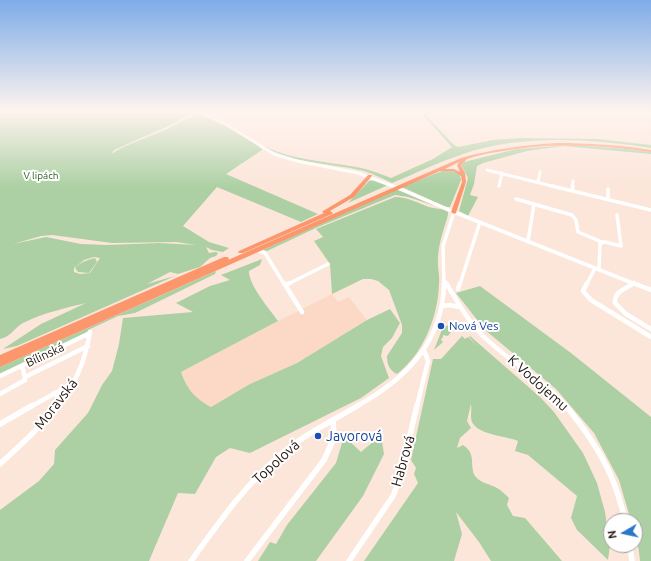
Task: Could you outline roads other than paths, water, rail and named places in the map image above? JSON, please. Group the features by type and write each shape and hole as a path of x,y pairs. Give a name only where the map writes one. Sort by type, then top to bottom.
{"highway":[{"path":"0,358 452,160 480,151 517,144 561,142 601,143 651,150"},
{"path":"0,364 463,159 512,148 541,145 574,144 651,150"},
{"path":"454,212 464,182 464,177 459,167 462,162 512,148"},
{"path":"402,185 446,170 457,171 464,177"},
{"path":"309,222 348,199 370,176"}],"street":[{"path":"246,136 274,154 370,176 381,180 454,212 651,290"},
{"path":"488,169 651,210"},
{"path":"538,182 540,172"},
{"path":"499,186 502,173"},
{"path":"572,191 573,181"},
{"path":"608,189 608,199"},
{"path":"516,199 572,215 576,220 578,232 602,242 622,246 617,215"},
{"path":"528,241 534,204"},
{"path":"444,279 442,260 443,245 454,212"},
{"path":"458,289 480,222"},
{"path":"602,242 599,246 597,269 584,287 584,294 591,300 651,337"},
{"path":"256,250 265,253 302,312"},
{"path":"285,285 328,264"},
{"name":"Topolová","path":"191,561 259,474 287,449 333,420 382,392 398,380 414,364 432,336 440,315 444,279"},
{"name":"K Vodojemu","path":"444,279 472,325 495,346 531,373 568,409 599,454 614,485 623,513"},
{"path":"634,283 620,290 615,296 615,303 626,314 651,329"},
{"path":"442,306 450,305 460,307"},
{"name":"Moravská","path":"0,464 37,430 62,401 75,382 84,365 90,332"},
{"name":"Bílinská","path":"0,376 90,332"},
{"path":"24,377 88,346"},
{"name":"Habrová","path":"349,561 392,496 400,478 428,361 424,350"},
{"path":"0,394 25,380 22,366"},
{"path":"0,424 75,382"},
{"path":"54,393 62,401"},
{"path":"247,561 327,456 335,435 336,427 333,420"}],"place":[{"name":"Nová Ves","path":"441,326"},
{"name":"Javorová","path":"318,436"}],"park label":[{"name":"V lipách","path":"41,176"}]}
